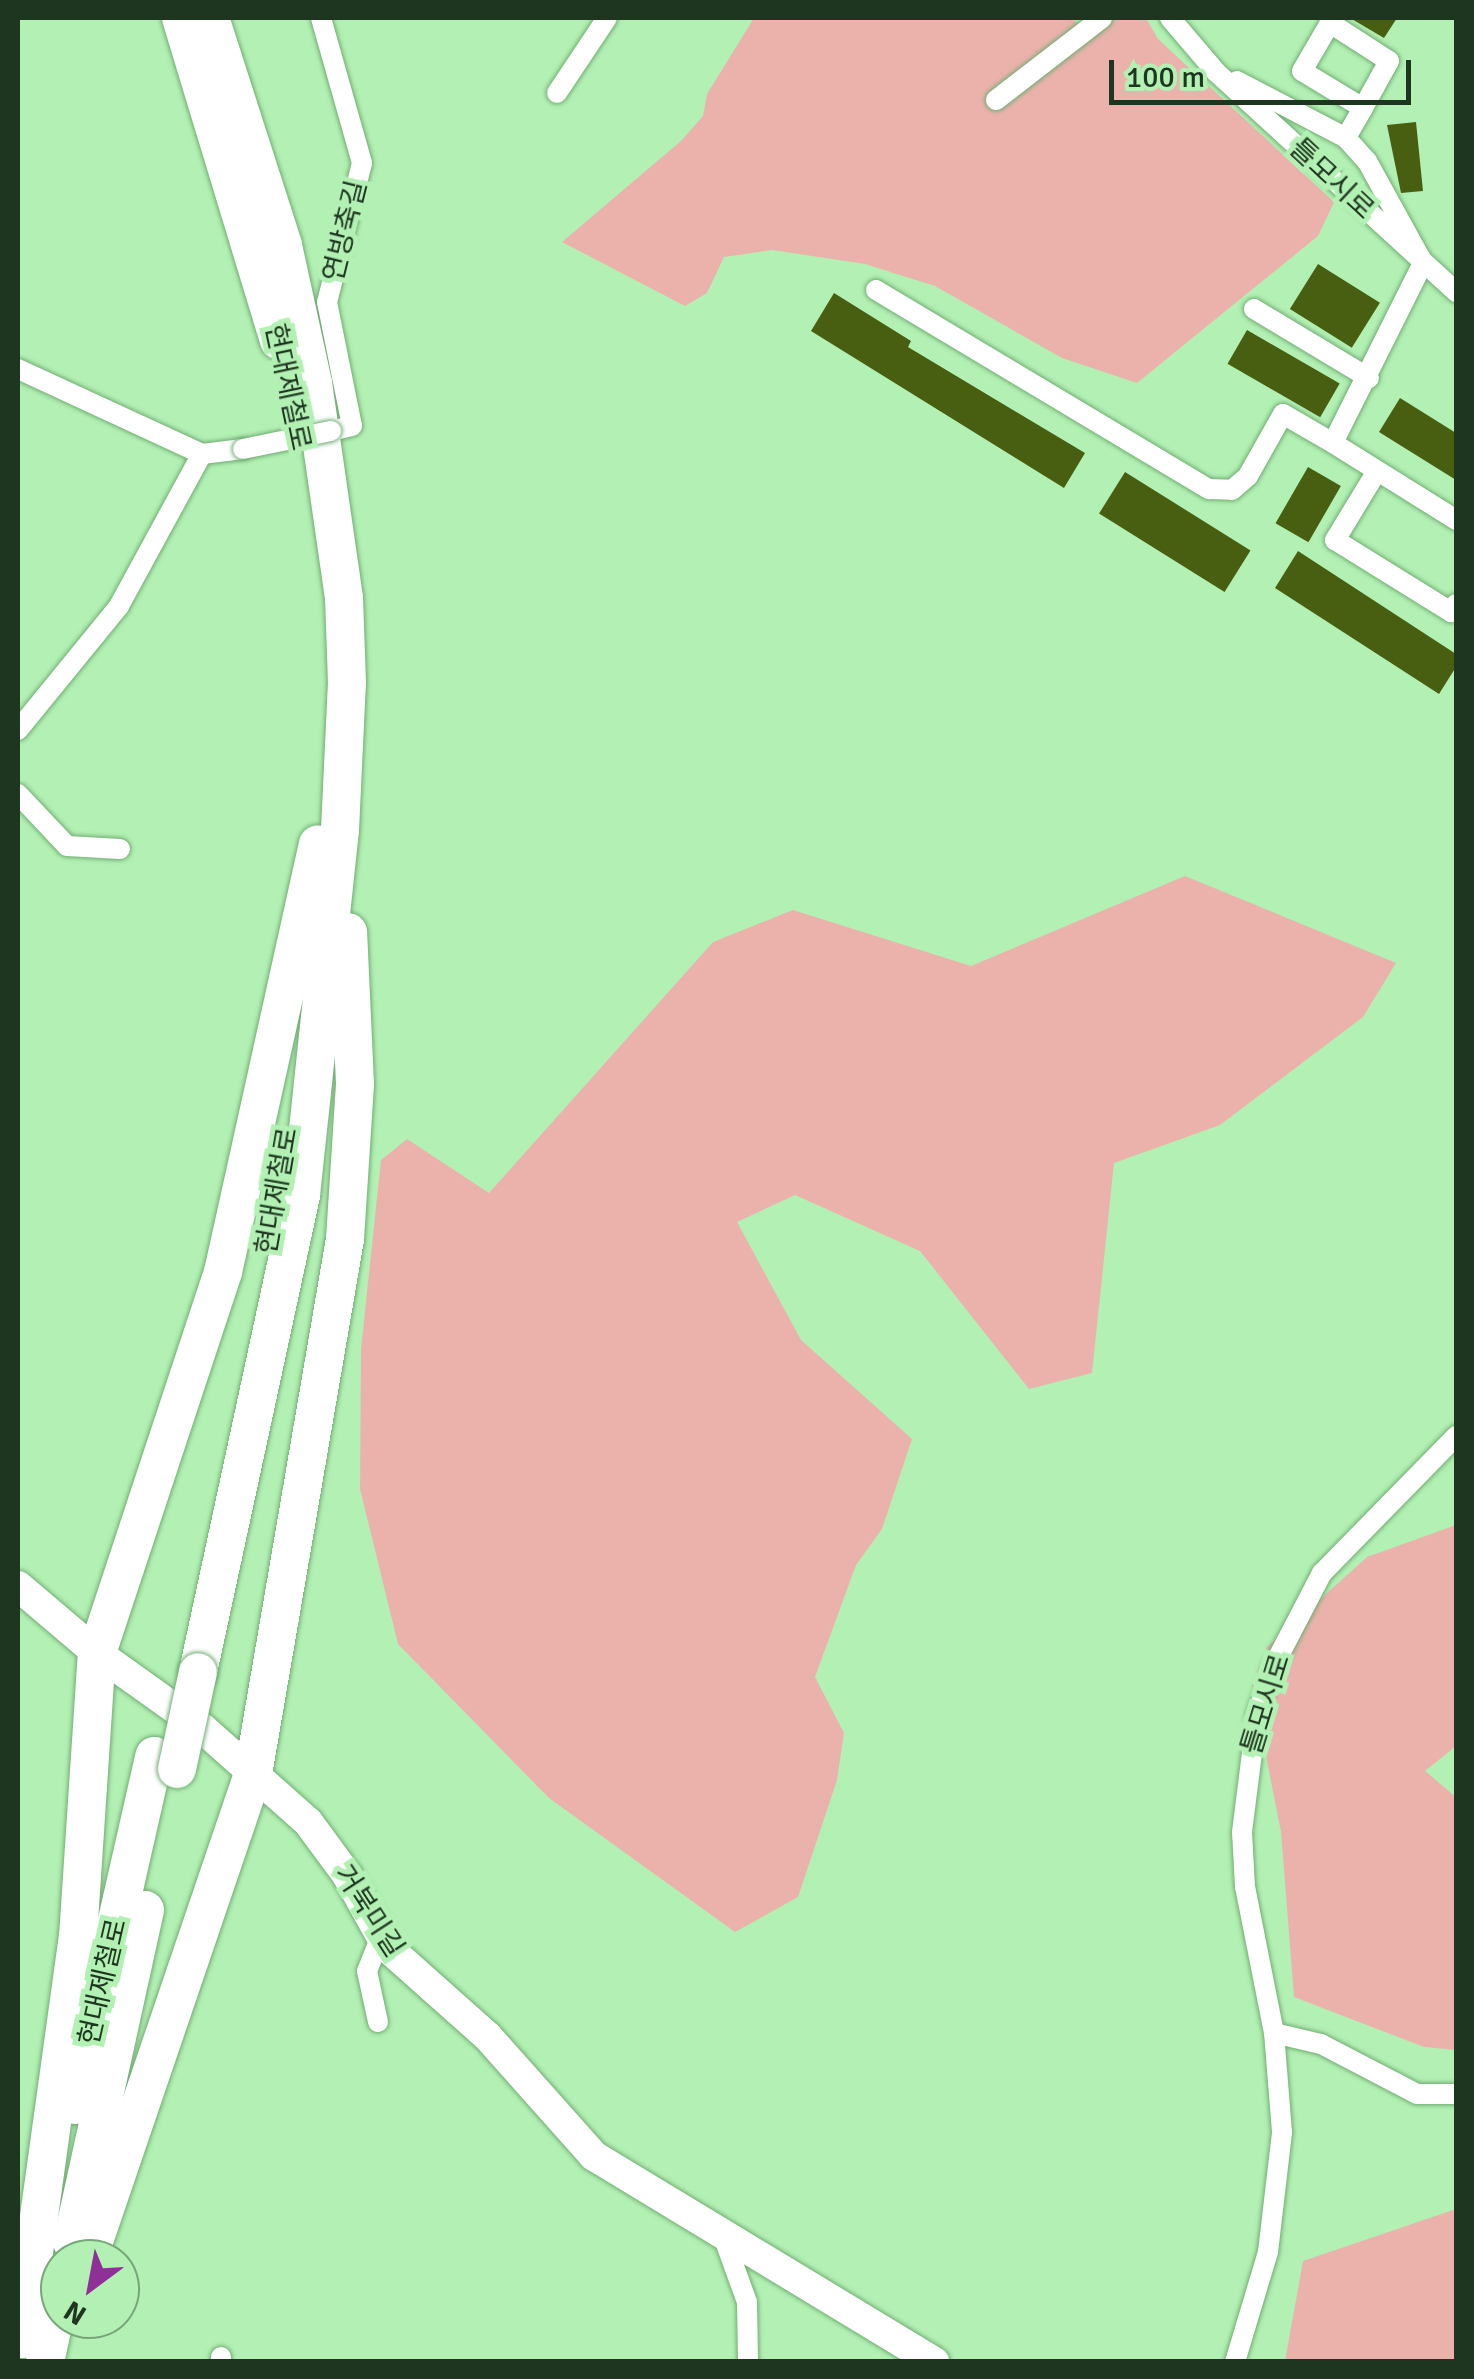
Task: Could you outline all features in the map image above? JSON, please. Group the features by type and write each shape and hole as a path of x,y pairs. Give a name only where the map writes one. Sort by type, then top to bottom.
{"highway":[{"name":"현대제철로","path":"181,18 278,334 304,468 327,688 332,826"},
{"name":"현대제철로","path":"34,2355 187,1667 301,1196 332,826 344,598 316,403 283,246 210,18"},
{"path":"34,2355 78,1938 97,1653 223,1272 332,826"},
{"path":"95,2239 253,1774 345,1240 355,1084 332,826"},
{"name":"현대제철로","path":"72,2239 165,1763"}],"street":[{"name":"연방축길","path":"202,454 352,426 327,302 362,163 321,18"},
{"path":"558,93 607,18"},
{"path":"996,100 1102,18"},
{"name":"틀모시로","path":"1170,18 1216,72 1456,292"},
{"path":"1216,72 1346,138 1367,161 1423,262 1369,378 1332,443"},
{"path":"1346,138 1363,108"},
{"path":"876,290 1209,489 1232,490 1248,476 1283,414 1456,520"},
{"path":"1254,309 1369,378"},
{"path":"18,370 202,454 119,606 18,730"},
{"path":"1378,471 1336,540 1451,612 1456,604"},
{"path":"18,794 67,846 120,849"},
{"name":"틀모시로","path":"1235,2362 1268,2252 1278,2184 1274,2033 1245,1887 1242,1832 1257,1714 1273,1667 1322,1573 1456,1436"},
{"name":"거북미길","path":"18,1586 97,1653 202,1728 308,1822 381,1936 434,1995 488,2038 594,2156 722,2230 934,2362"},
{"path":"378,2022 367,1971 381,1936"},
{"path":"1274,2033 1321,2044 1417,2094 1456,2094"},
{"path":"722,2230 746,2302 748,2362"}],"shaded area":[{"path":"754,18 1070,18 1088,29 1103,18 1146,18 1158,39 1334,202 1318,236 1137,383 1062,358 935,286 865,264 772,250 724,257 707,293 685,306 562,242 681,141 703,116 707,94"},
{"path":"1185,876 1396,963 1363,1017 1220,1125 1114,1163 1092,1373 1029,1389 920,1251 795,1195 737,1222 801,1340 912,1439 882,1529 856,1565 815,1677 844,1733 837,1780 798,1897 735,1932 549,1798 398,1644 360,1489 361,1349 381,1160 407,1139 489,1193 713,942 793,910 971,966"},
{"path":"1456,1525 1456,1746 1425,1771 1456,1797 1456,2050 1424,2047 1294,1997 1281,1832 1252,1685 1267,1647 1367,1557"},
{"path":"1456,2209 1456,2361 1285,2361 1303,2261"}],"building":[{"path":"1350,18 1397,18 1384,38"},
{"path":"1416,122 1423,191 1401,193 1387,125"},
{"path":"1318,264 1380,303 1352,348 1290,309"},
{"path":"834,293 911,341 908,347 1085,453 1064,488 811,331"},
{"path":"1247,330 1340,384 1320,417 1228,364"},
{"path":"1400,398 1456,433 1456,480 1379,432"},
{"path":"1308,467 1341,486 1308,542 1276,523"},
{"path":"1125,472 1251,550 1225,592 1099,514"},
{"path":"1298,551 1456,654 1456,667 1439,694 1275,588"}]}
